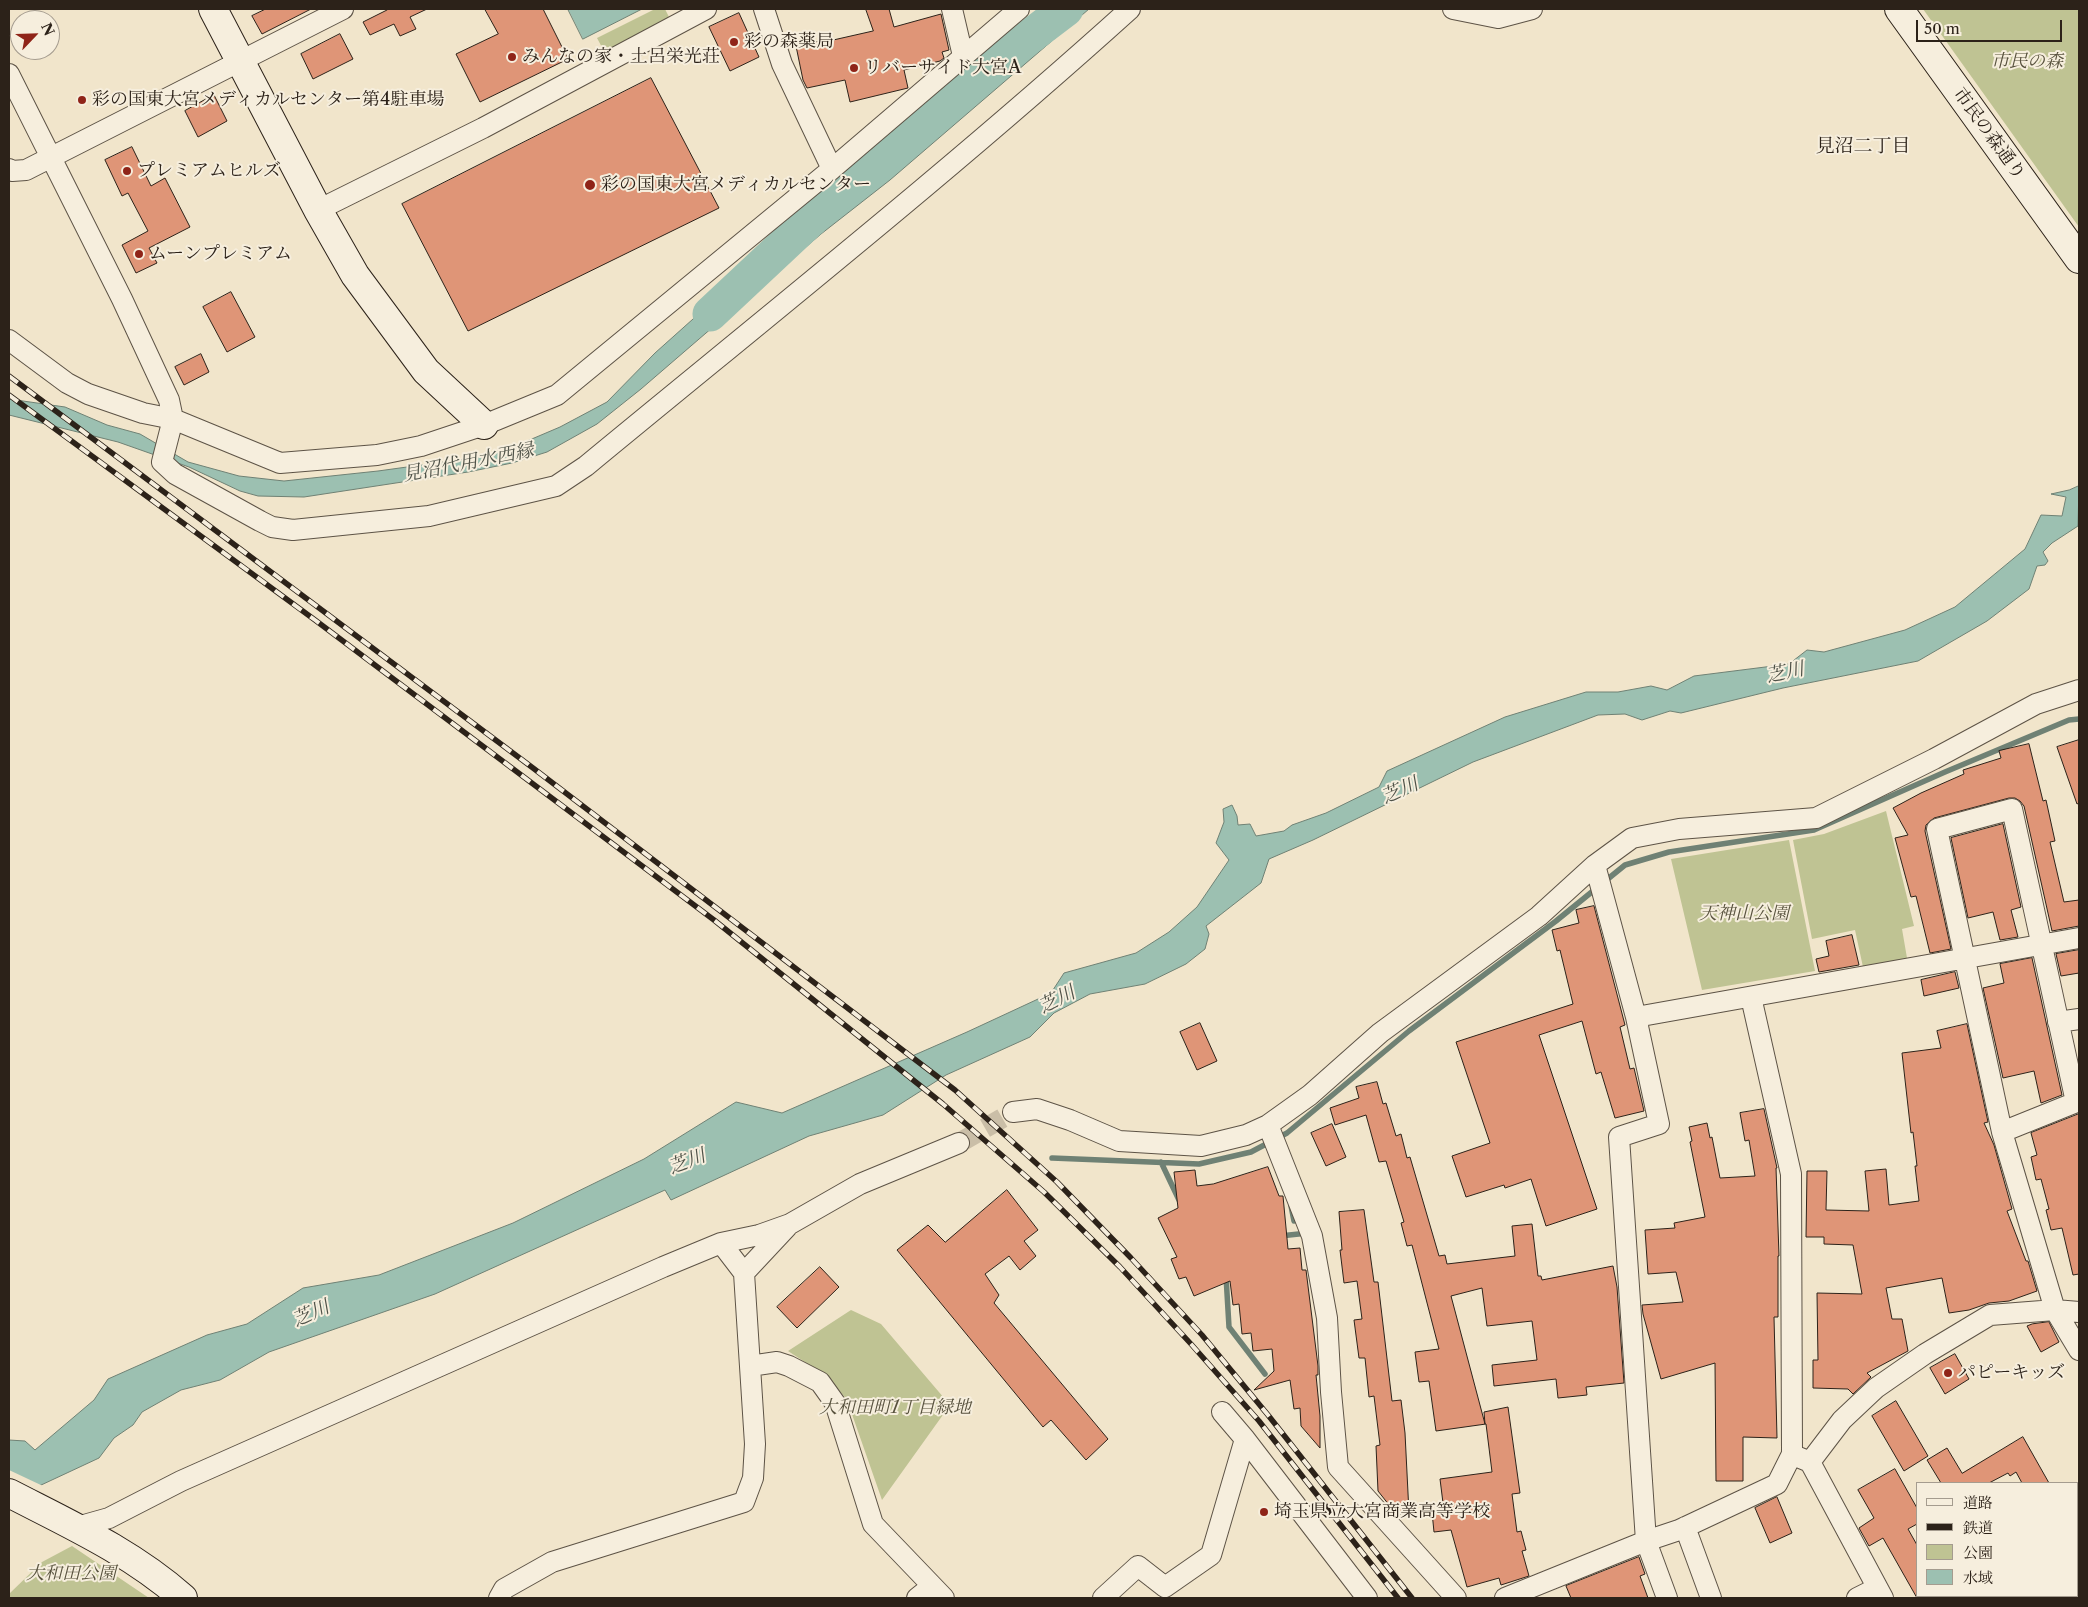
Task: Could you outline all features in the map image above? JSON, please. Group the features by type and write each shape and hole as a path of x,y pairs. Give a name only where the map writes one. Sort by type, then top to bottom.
{"street":[{"path":"213,9 318,210 355,275 390,325 426,371 484,425"},
{"path":"9,169 12,171 26,170 343,9"},
{"path":"318,210 483,128 706,9"},
{"path":"764,9 782,64 832,170"},
{"path":"952,9 963,56"},
{"path":"9,340 67,383 88,394 280,463 377,455 421,446 484,425 557,395 832,170 1019,9"},
{"path":"9,74 130,315 169,400 171,424 162,462 175,474 260,521 272,527 293,530 428,516 556,486 586,466 842,257 1036,94 1130,9"},
{"path":"1453,9 1498,18 1532,9"},
{"name":"市民の森通り","path":"1899,9 2079,259"},
{"path":"1013,1112 1037,1109 1070,1120 1119,1141 1201,1146 1246,1135 1268,1125 1310,1095 1380,1033 1539,916 1595,865 1632,838 1679,829 1816,818 2036,704 2079,690"},
{"path":"2002,1132 2078,1101 2058,1022 2012,809 1937,829 2002,1132 2055,1310 2079,1350"},
{"path":"1595,865 1636,1017 1660,1124 1619,1137 1646,1541 1667,1598"},
{"path":"1636,1017 2079,938"},
{"path":"1751,997 1791,1174 1801,1458 1880,1593 1857,1598"},
{"path":"2058,1022 2079,1019"},
{"path":"1268,1125 1312,1236 1327,1318 1338,1467 1456,1598"},
{"path":"66,1522 109,1518 181,1481 721,1243 759,1235 790,1224 860,1184 959,1143"},
{"path":"744,1272 790,1224"},
{"path":"499,1598 504,1590 552,1562 744,1502 753,1478 755,1444 744,1272 721,1243"},
{"path":"1505,1598 1685,1527 1776,1484 1876,1388 1925,1354 1990,1315 2055,1310 2079,1312"},
{"path":"750,1366 777,1362 820,1382 835,1403 873,1524 931,1594"},
{"path":"1222,1412 1245,1439 1367,1598"},
{"path":"1103,1598 1138,1566 1165,1587 1211,1554 1245,1439"},
{"path":"9,1492 144,1567 183,1598"},
{"path":"1685,1527 1710,1598"}],"green space":[{"path":"655,9 665,9 670,19 605,53 597,38"},
{"name":"市民の森","path":"1923,9 2079,9 2079,227"},
{"path":"1886,811 1914,926 1902,929 1907,958 1863,967 1855,930 1812,939 1793,840 1824,834"},
{"name":"天神山公園","path":"1789,840 1815,971 1702,990 1671,859"},
{"name":"大和田町1丁目緑地","path":"851,1310 881,1324 950,1405 882,1500 847,1400 829,1378 788,1351"},
{"name":"大和田公園","path":"72,1546 149,1598 9,1598 9,1594 42,1562"}],"water":[{"path":"568,9 642,9 583,39"},
{"name":"見沼代用水西縁","path":"1059,9 1089,9 890,180 821,234 641,389 597,424 547,452 512,463 468,472 304,497 258,496 240,491 189,467 118,442 9,415 9,399 65,407 107,425 140,434 188,462 239,476 284,481 465,459 513,447 560,427 607,402 655,353 712,302 733,292 743,282 750,282 804,232 816,224 835,203 841,199 845,201 856,187 885,165 991,72 1009,48"},
{"name":"芝川","path":"2079,486 2078,526 2052,543 2043,552 2048,561 2045,565 2037,566 2029,589 1987,621 1918,661 1783,688 1681,713 1670,711 1642,720 1625,714 1598,715 1473,762 1313,840 1269,859 1261,883 1206,926 1209,934 1205,949 1186,964 1145,984 1090,994 1054,1013 1030,1037 946,1075 883,1115 809,1136 671,1200 665,1190 435,1294 269,1352 220,1380 181,1390 142,1412 133,1425 114,1438 99,1458 9,1500 9,1440 25,1441 35,1450 94,1400 108,1379 207,1335 247,1324 303,1288 379,1275 513,1223 644,1159 736,1102 782,1113 1051,993 1064,973 1136,953 1169,932 1197,907 1229,860 1216,843 1224,822 1223,809 1232,805 1237,816 1238,825 1250,824 1256,836 1284,831 1292,825 1326,813 1379,787 1387,771 1505,717 1586,692 1618,692 1651,686 1667,690 1694,676 1789,664 1807,650 1824,652 1905,630 1955,607 2025,549 2041,515 2062,516 2066,497 2051,494"}],"pier":[{"path":"9,1470 43,1486 9,1502"}],"building":[{"path":"266,9 311,9 262,34 252,16"},
{"path":"387,9 427,9 410,17 416,29 400,36 394,24 370,35 363,22"},
{"name":"みんなの家・土呂栄光荘","path":"485,9 543,9 568,59 480,102 456,54 498,34"},
{"path":"866,9 889,9 894,27 941,14 949,50 942,52 944,58 940,61 904,70 908,88 850,102 845,80 807,88 803,80 796,46 820,41 820,43 873,31"},
{"name":"彩の森薬局","path":"739,13 759,57 730,71 709,27"},
{"path":"340,34 353,59 313,79 301,54"},
{"path":"651,78 719,208 468,331 402,204"},
{"path":"214,95 227,121 198,137 185,111"},
{"path":"132,147 151,186 165,178 190,227 149,248 157,263 136,273 122,245 148,231 128,193 122,196 105,160"},
{"path":"231,292 255,337 227,352 203,307"},
{"path":"201,354 209,372 184,385 175,367"},
{"path":"2079,740 2079,803 2077,804 2057,747"},
{"path":"2029,744 2043,801 2046,800 2055,841 2050,842 2064,902 2079,900 2079,926 2052,931 2024,806 2015,798 2009,798 1934,818 1926,825 1925,831 1951,949 1930,953 1916,896 1911,897 1895,838 1908,835 1893,808 1964,774 1963,770 2001,758 1999,751"},
{"path":"2003,824 2021,907 2011,910 2018,937 2000,940 1993,912 1968,918 1951,838"},
{"path":"1594,906 1625,1025 1620,1027 1630,1069 1634,1068 1644,1111 1615,1118 1601,1072 1596,1074 1582,1021 1539,1035 1597,1209 1546,1226 1531,1179 1505,1188 1504,1185 1466,1197 1452,1156 1490,1143 1456,1042 1573,1004 1560,950 1557,951 1552,930 1579,923 1576,910"},
{"path":"1852,935 1859,965 1819,972 1816,959 1829,956 1826,941"},
{"path":"2079,950 2079,973 2061,976 2056,954"},
{"path":"2032,958 2062,1095 2041,1103 2034,1071 2003,1078 1983,988 2004,983 2000,964"},
{"path":"1955,972 1959,988 1924,996 1921,980"},
{"path":"1200,1023 1217,1061 1197,1070 1180,1032"},
{"path":"1967,1024 1988,1122 1984,1123 1994,1145 2012,1209 2007,1211 2026,1261 2028,1261 2037,1291 2009,1301 1989,1303 1969,1310 1949,1313 1942,1278 1886,1288 1892,1319 1902,1319 1908,1351 1867,1373 1871,1377 1853,1394 1848,1389 1813,1388 1813,1360 1818,1360 1817,1293 1862,1294 1853,1245 1824,1244 1824,1237 1806,1237 1807,1171 1827,1171 1826,1210 1869,1211 1865,1171 1886,1169 1889,1205 1919,1201 1915,1166 1917,1166 1913,1132 1911,1133 1902,1053 1941,1048 1937,1031"},
{"path":"1377,1082 1383,1104 1386,1103 1396,1136 1401,1134 1407,1158 1410,1157 1439,1256 1445,1255 1447,1264 1515,1256 1512,1226 1532,1224 1538,1276 1541,1276 1542,1280 1613,1266 1617,1287 1624,1383 1586,1387 1587,1395 1558,1398 1556,1379 1494,1386 1492,1365 1537,1360 1532,1321 1487,1326 1482,1288 1451,1296 1485,1424 1484,1412 1508,1407 1520,1493 1512,1494 1517,1532 1521,1531 1526,1550 1522,1551 1529,1576 1501,1585 1499,1578 1467,1587 1451,1530 1434,1532 1432,1512 1444,1511 1440,1479 1492,1472 1486,1424 1436,1431 1429,1381 1419,1382 1415,1352 1439,1349 1412,1245 1407,1246 1401,1223 1404,1222 1386,1161 1379,1162 1366,1115 1335,1125 1330,1108 1359,1098 1356,1087"},
{"path":"1764,1109 1777,1168 1778,1317 1774,1317 1777,1438 1743,1437 1743,1481 1716,1481 1715,1363 1661,1379 1642,1305 1683,1302 1676,1272 1648,1274 1645,1230 1675,1228 1674,1223 1705,1217 1690,1142 1692,1141 1689,1127 1707,1123 1710,1138 1712,1137 1720,1178 1755,1176 1749,1140 1745,1141 1740,1113"},
{"path":"2079,1114 2079,1274 2073,1275 2062,1228 2051,1230 2046,1210 2049,1209 2041,1179 2036,1180 2031,1157 2037,1155 2031,1133"},
{"path":"1332,1124 1346,1157 1326,1166 1311,1133"},
{"path":"1268,1167 1279,1196 1283,1196 1288,1249 1300,1248 1302,1270 1306,1270 1318,1366 1318,1375 1316,1375 1320,1416 1320,1448 1301,1426 1300,1408 1294,1409 1290,1380 1254,1390 1274,1371 1272,1349 1253,1351 1251,1333 1242,1334 1239,1304 1233,1305 1230,1281 1194,1296 1186,1277 1179,1279 1171,1259 1177,1257 1158,1218 1178,1208 1174,1172 1195,1170 1197,1186 1213,1184"},
{"path":"1007,1190 1038,1230 1024,1241 1036,1256 1020,1270 1009,1256 985,1274 999,1295 994,1303 1108,1439 1086,1460 1051,1420 1043,1427 897,1250 928,1225 945,1242"},
{"path":"1364,1210 1374,1282 1378,1282 1392,1401 1401,1400 1405,1433 1409,1513 1397,1515 1378,1491 1376,1446 1380,1445 1374,1396 1369,1397 1365,1358 1359,1358 1354,1320 1362,1319 1357,1281 1344,1283 1340,1250 1342,1250 1339,1212"},
{"path":"820,1267 839,1287 797,1328 777,1307"},
{"path":"2049,1322 2059,1342 2041,1352 2027,1326"},
{"path":"1955,1354 1969,1379 1945,1394 1930,1368"},
{"path":"1896,1401 1928,1456 1904,1471 1872,1416"},
{"path":"2023,1437 2048,1482 2021,1482 2016,1472 2010,1476 2008,1473 1991,1482 1940,1482 1927,1460 1947,1448 1962,1473"},
{"path":"1895,1469 1916,1506 1916,1525 1908,1529 1916,1543 1916,1596 1883,1538 1869,1546 1859,1528 1874,1518 1858,1490"},
{"path":"1777,1497 1792,1533 1770,1543 1755,1508"},
{"path":"1639,1557 1645,1574 1640,1576 1648,1598 1571,1598 1566,1586"}],"waterway":[{"path":"710,314 837,195 1004,56 1066,9"},
{"path":"1052,1158 1199,1164 1251,1152 1287,1133 1409,1031 1556,921 1625,865 1669,852 1814,830 2069,720 2079,719"},
{"path":"1161,1162 1179,1200"},
{"path":"1291,1206 1294,1221"},
{"path":"1280,1236 1308,1233"},
{"path":"1226,1276 1229,1327 1265,1374"}],"tunnel":[{"path":"959,1143 1013,1112"}],"railway":[{"path":"9,376 533,768 955,1090 1057,1182 1202,1335 1268,1415 1412,1598"},
{"path":"9,395 315,620 714,920 943,1104 1044,1192 1120,1267 1191,1344 1259,1421 1398,1598"}],"place":[{"name":"彩の森薬局","path":"734,42"},
{"name":"みんなの家・土呂栄光荘","path":"512,57"},
{"name":"リバーサイド大宮A","path":"854,68"},
{"name":"彩の国東大宮メディカルセンター第4駐車場","path":"82,100"},
{"name":"プレミアムヒルズ","path":"127,171"},
{"name":"彩の国東大宮メディカルセンター","path":"590,185"},
{"name":"ムーンプレミアム","path":"139,254"},
{"name":"パピーキッズ","path":"1948,1373"},
{"name":"埼玉県立大宮商業高等学校","path":"1264,1512"}],"district":[{"name":"見沼二丁目","path":"1863,147"}]}
